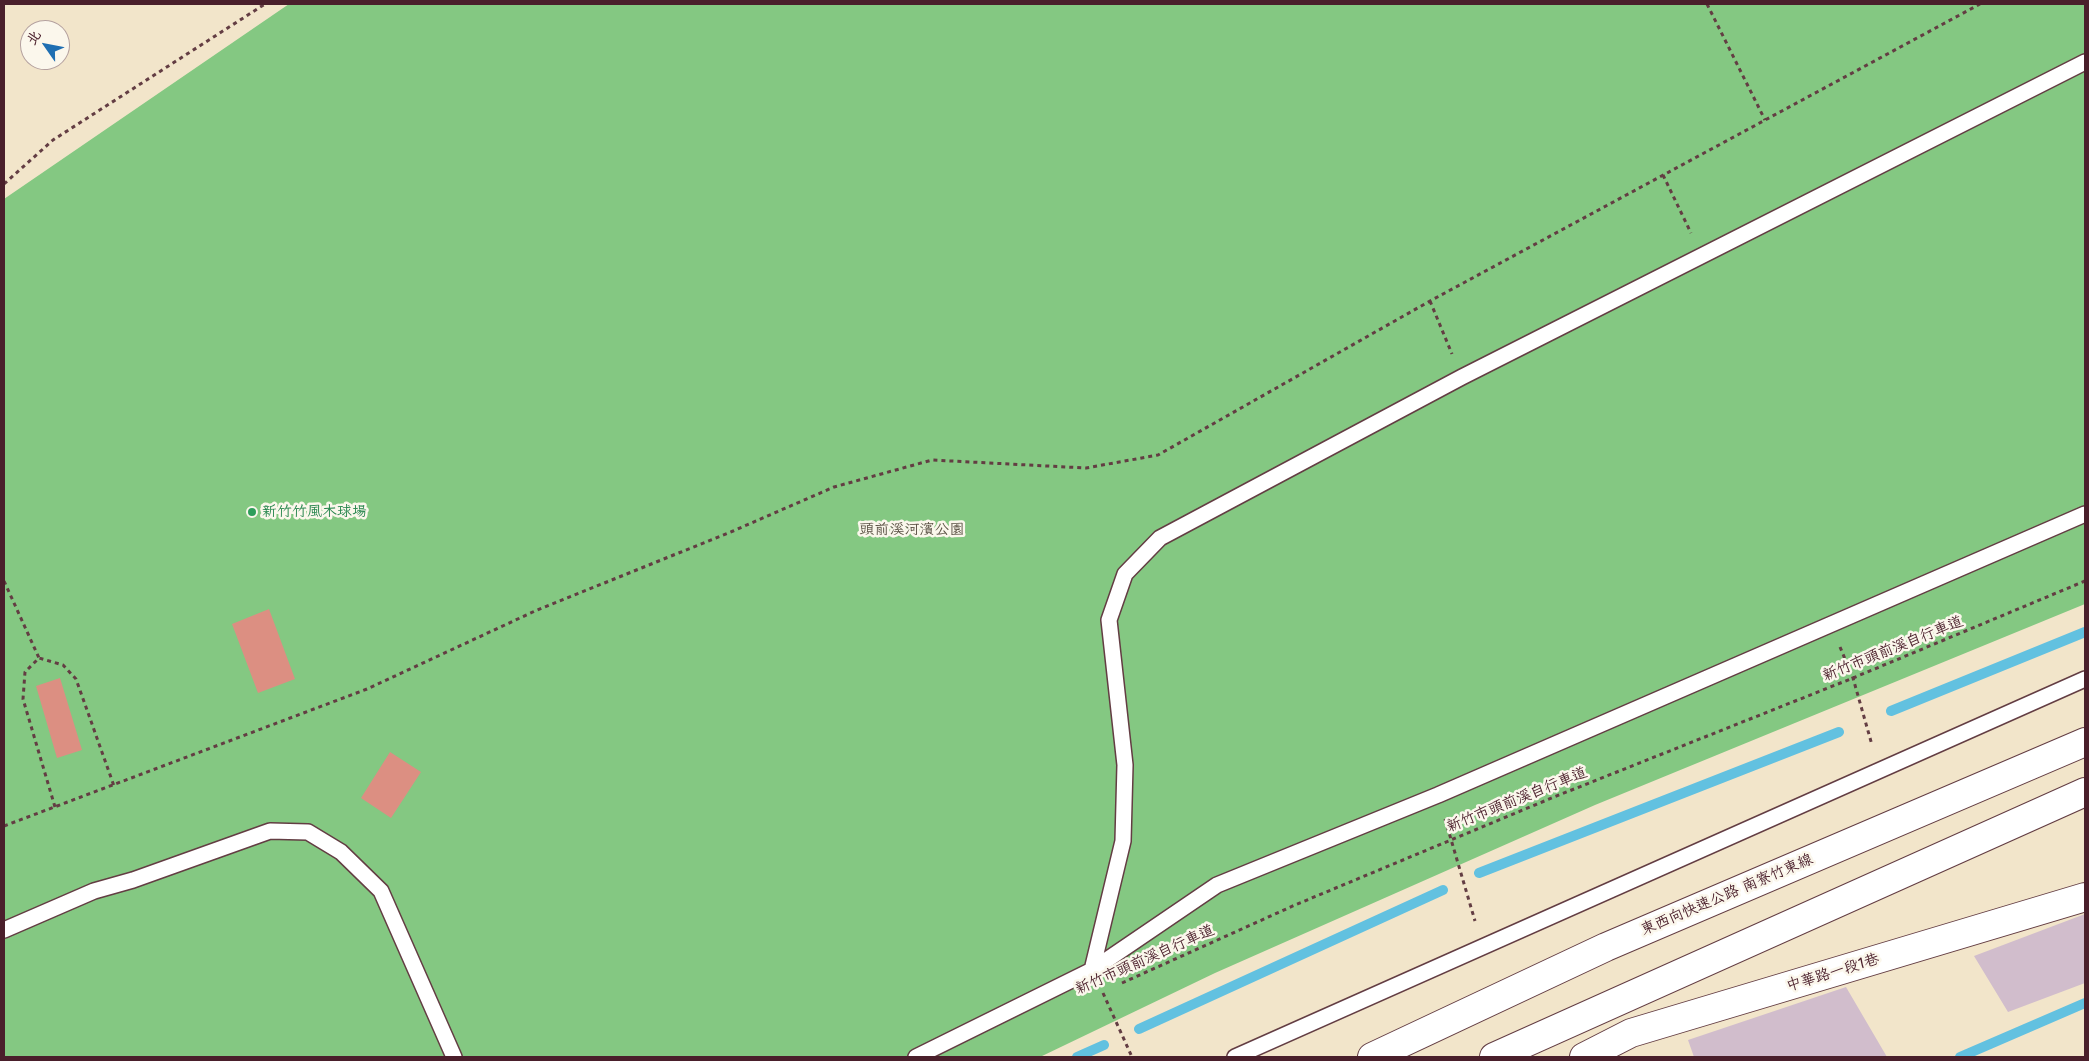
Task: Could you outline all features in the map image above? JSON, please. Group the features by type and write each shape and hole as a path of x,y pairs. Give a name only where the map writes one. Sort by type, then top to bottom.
{"main road":[{"name":"東西向快速公路 南寮竹東線","path":"1372,1057 1606,947 2085,742"},
{"path":"1494,1057 2085,792"},
{"name":"中華路一段1巷","path":"1584,1057 1631,1033 2085,897"}],"lane":[{"path":"1092,970 1123,840 1125,765 1109,620 1125,574 1160,538 1462,377 2085,62"},
{"path":"916,1057 1092,970 1217,885 1447,791 2085,514"},
{"path":"1235,1057 2085,680"},
{"path":"4,930 94,891 133,880 270,832 308,832 341,852 381,891 454,1057"}],"path":[{"path":"4,184 53,140 265,4"},
{"path":"1707,4 1765,120"},
{"path":"4,826 368,689 535,611 733,531 834,487 932,460 1086,468 1158,455 1430,301 1980,4"},
{"path":"1663,175 1702,256"},
{"path":"1430,301 1462,377"},
{"path":"4,581 38,658"},
{"name":"新竹市頭前溪自行車道","path":"1120,984 1294,905 1563,793 1853,678 2085,581"},
{"path":"1831,624 1853,678 1880,770"},
{"path":"38,658 63,664 76,679 114,786"},
{"path":"38,658 25,672 24,699 55,807"},
{"path":"1450,840 1483,946"},
{"name":"新竹市頭前溪自行車道","path":"1095,995 1111,988"},
{"path":"1102,992 1132,1057"}],"shaded area":[{"path":"2085,914 2085,983 2008,1012 1974,956"},
{"path":"1846,987 1887,1057 1694,1057 1688,1040"}],"green space":[{"name":"頭前溪河濱公園","path":"289,4 2085,4 2085,604 1595,805 1215,973 1040,1057 4,1057 4,199"}],"building":[{"path":"269,609 295,679 258,693 232,624"},
{"path":"60,678 82,750 57,758 36,686"},
{"path":"390,752 421,772 391,818 361,798"}],"waterway":[{"path":"1891,711 2085,632"},
{"path":"1479,873 1839,732"},
{"path":"1139,1029 1443,890"},
{"path":"1960,1057 2085,1003"},
{"path":"1077,1057 1104,1045"}],"place":[{"name":"新竹竹風木球場","path":"252,512"}]}
